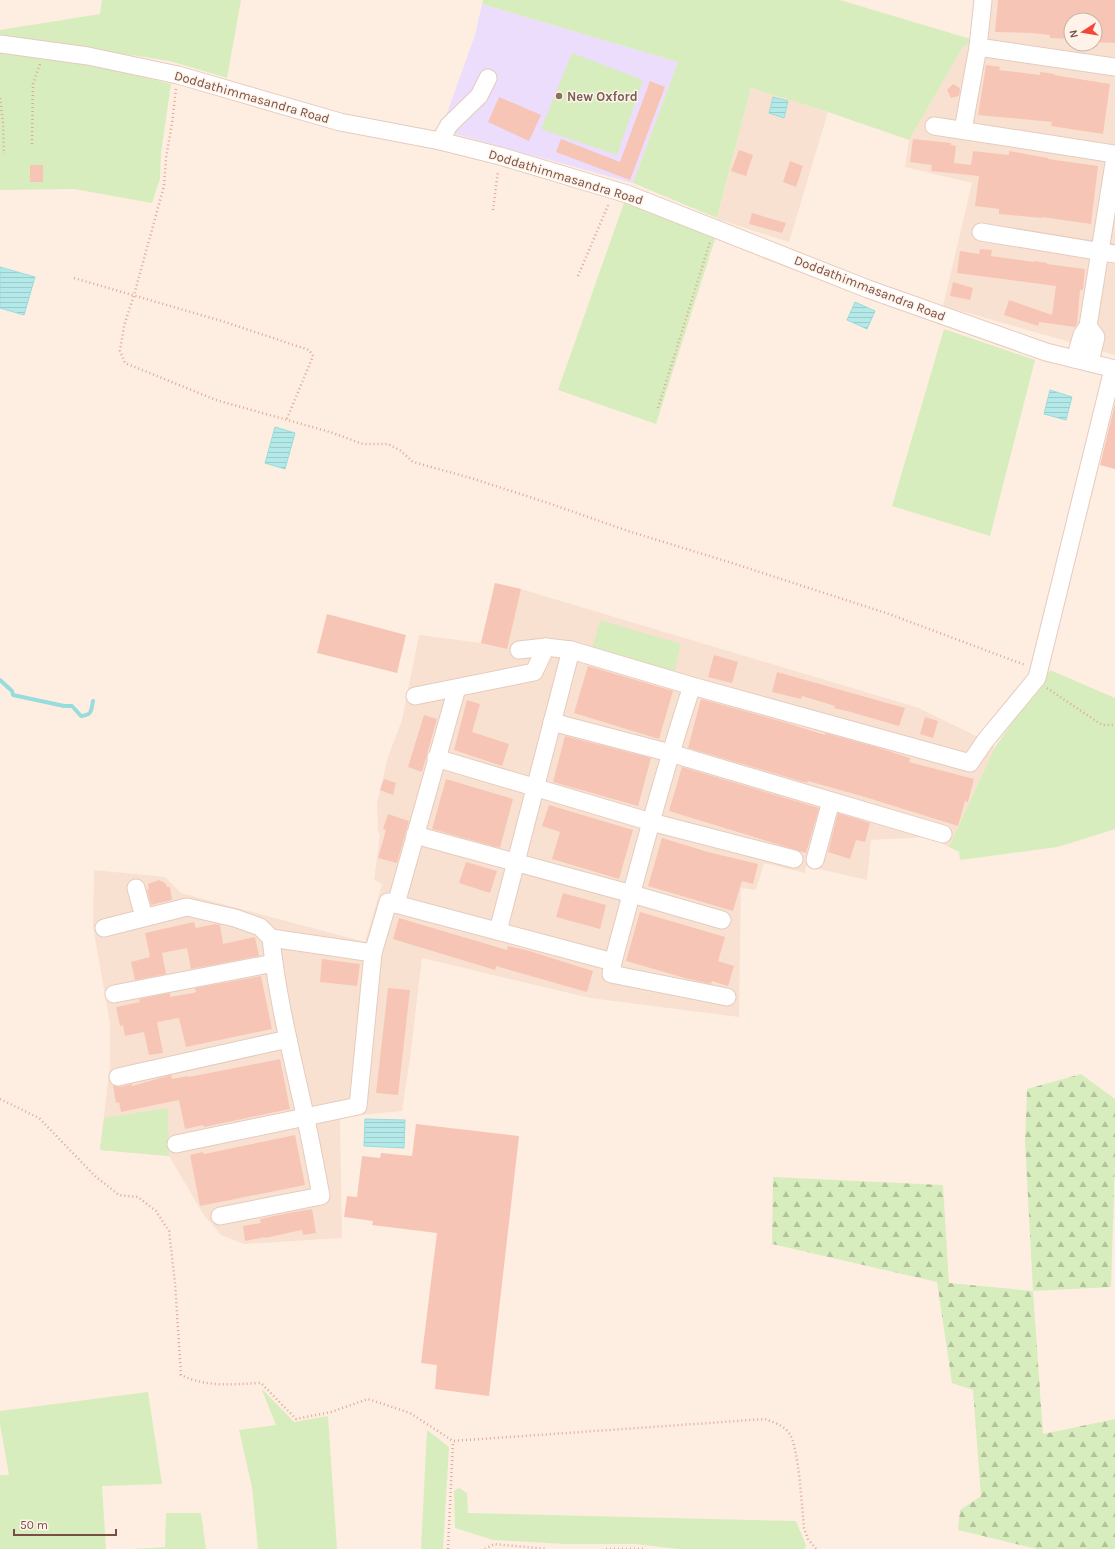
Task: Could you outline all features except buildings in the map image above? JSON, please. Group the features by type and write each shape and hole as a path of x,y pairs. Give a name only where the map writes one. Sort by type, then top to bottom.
{"street":[{"path":"963,130 978,47 983,0"},
{"name":"Doddathimmasandra Road","path":"0,44 88,56 178,75 340,122 440,141 500,156 627,194 868,289 1046,352 1114,369"},
{"path":"978,47 1115,67"},
{"path":"440,141 449,125 479,96 488,78"},
{"path":"934,126 1115,154"},
{"path":"1082,361 1096,337 1088,326 1108,253 1115,157"},
{"path":"981,232 1108,253"},
{"path":"519,650 546,647 571,650 692,686 970,763 985,741 1037,675 1114,369"},
{"path":"415,696 534,672 546,647"},
{"path":"498,931 571,650"},
{"path":"692,686 670,753 611,974 727,997"},
{"path":"396,904 457,688"},
{"path":"552,722 670,753 943,834"},
{"path":"436,758 651,822 794,860"},
{"path":"815,860 831,801"},
{"path":"415,835 722,920"},
{"path":"136,888 144,917"},
{"path":"176,1144 358,1106 372,953 388,902 613,962"},
{"path":"104,928 187,907 235,918 260,927 271,938 372,953"},
{"path":"220,1216 321,1196 306,1117 288,1039 271,938"},
{"path":"114,994 274,963"},
{"path":"118,1077 288,1039"}],"path":[{"path":"32,144 33,84 46,50"},
{"path":"178,75 166,158 164,186 124,326 120,351 125,363 216,400 286,421 330,432 363,444 388,444 401,450 413,462 471,478 628,531 882,612 1037,675 1102,725 1115,725"},
{"path":"0,98 3,123 4,154"},
{"path":"493,210 500,156"},
{"path":"578,276 615,190"},
{"path":"658,408 715,228"},
{"path":"74,278 134,295 309,350 313,356 286,421"},
{"path":"0,1099 39,1118 96,1178 119,1195 138,1197 156,1211 169,1231 175,1283 181,1376 191,1380 214,1385 261,1383 296,1419 331,1412 368,1399 410,1413 453,1441 764,1418 777,1424 788,1433 794,1445 804,1528 808,1539 816,1549"},
{"path":"448,1549 453,1441"},
{"path":"485,1549 494,1544 547,1549"},
{"path":"606,1549 643,1549"}],"shaded area":[{"path":"976,0 1115,0 1115,355 943,306 972,183 905,167 909,140 963,47 974,40"},
{"name":"New Oxford","path":"482,4 678,62 633,183 441,130 475,35"},
{"path":"751,88 828,112 789,242 717,219"},
{"path":"495,583 521,589 919,708 995,747 949,847 927,837 871,840 867,880 806,866 805,873 764,863 756,890 741,888 739,1017 590,998 422,958 402,1111 340,1117 342,1238 244,1244 221,1235 203,1214 169,1156 100,1150 110,1064 110,1023 93,927 94,870 165,877 181,893 365,942 382,884 374,880 380,834 378,832 377,803 388,757 402,720 419,635 481,643"}],"green space":[{"path":"102,0 241,0 227,78 170,61 0,35 0,30 100,14"},
{"path":"483,0 840,0 974,40 963,47 909,140 828,112 751,88 717,218 633,183 678,62 482,4"},
{"path":"0,50 115,70 171,84 161,153 160,179 152,203 74,189 0,190"},
{"path":"572,53 643,80 617,155 541,129"},
{"path":"625,200 716,236 656,424 558,390"},
{"path":"944,329 1035,360 990,536 892,506"},
{"path":"600,620 681,644 674,674 592,649"},
{"path":"1050,670 1115,698 1115,829 1058,847 960,860 959,852 949,847 995,747"},
{"path":"1081,1074 1115,1099 1115,1160 1111,1287 1033,1291 1025,1142 1027,1089"},
{"path":"168,1108 169,1156 100,1150 104,1118"},
{"path":"773,1177 943,1185 949,1283 1033,1291 1043,1434 1115,1419 1115,1549 1037,1549 958,1530 960,1510 981,1496 973,1390 952,1383 937,1282 772,1244"},
{"path":"261,1388 294,1422 328,1416 337,1549 258,1549 252,1487 239,1430 276,1425"},
{"path":"148,1392 162,1484 102,1486 106,1549 0,1549 0,1475 9,1475 0,1424 0,1411"},
{"path":"427,1430 449,1447 443,1549 421,1549"},
{"path":"459,1488 467,1493 468,1513 796,1521 806,1545 805,1549 678,1549 635,1544 564,1544 493,1540 455,1528 454,1491"},
{"path":"166,1513 201,1513 206,1549 132,1549 165,1547"}],"water":[{"path":"773,97 788,101 784,118 769,113"},
{"path":"0,267 35,277 24,315 0,308"},
{"path":"855,302 875,311 867,329 847,320"},
{"path":"1050,390 1072,397 1066,420 1044,414"},
{"path":"275,427 295,433 285,469 265,463"},
{"path":"365,1119 405,1120 404,1148 364,1146"}],"waterway":[{"path":"0,680 12,691 13,695 64,706 72,706 81,716 87,715 90,712 93,701"}],"place":[{"name":"New Oxford","path":"559,96"}]}
